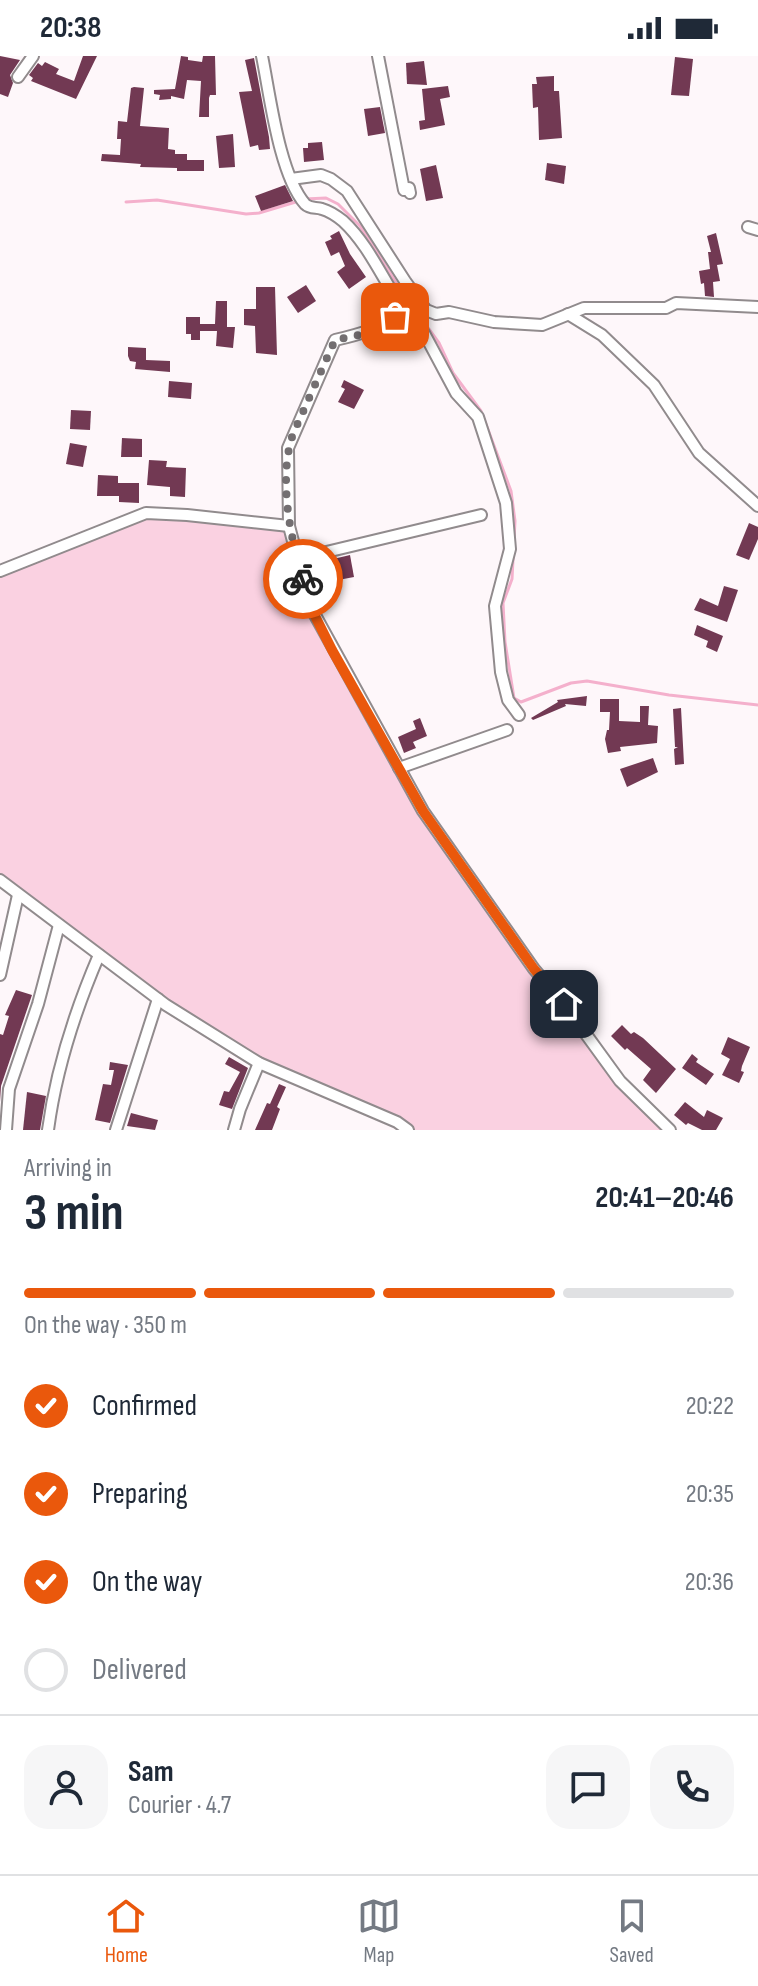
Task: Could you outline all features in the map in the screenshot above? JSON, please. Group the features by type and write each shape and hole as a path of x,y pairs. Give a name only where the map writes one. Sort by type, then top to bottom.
{"street":[{"path":"18,77 33,56"},
{"path":"262,56 283,156 305,204 341,219 353,231 399,303 400,311 424,333 456,393 478,417 506,503 510,549 495,606 501,672 508,700 519,715"},
{"path":"378,56 404,190 409,188 410,193"},
{"path":"291,179 321,175 347,191 426,310 436,314 466,314 494,322 542,325 584,308 666,308 676,303 758,307"},
{"path":"400,311 395,317 359,335 335,340 288,448 289,526 310,606 423,811 534,969 564,1004 620,1081 670,1130"},
{"path":"568,314 602,335 654,385 699,453 758,506"},
{"path":"0,571 146,513 289,526"},
{"path":"297,559 481,515"},
{"path":"399,768 507,730"},
{"path":"0,880 158,999 259,1063 397,1122 408,1130"},
{"path":"0,975 18,895"},
{"path":"6,1130 9,1089 38,1004 59,925"},
{"path":"48,1130 51,1105 75,1010 99,955"},
{"path":"116,1130 158,999"},
{"path":"234,1130 259,1063"}],"shaded area":[{"path":"146,513 289,526 310,606 423,811 620,1081 670,1130 408,1130 259,1063 0,880 0,571"}],"building":[{"path":"0,56 20,60 10,75 13,83 8,97 0,94"},
{"path":"83,56 97,56 76,99 31,81 33,78 29,75 38,63 42,66 45,62 59,69 56,74 74,81"},
{"path":"181,56 202,62 203,56 215,56 216,95 209,98 209,117 199,117 201,81 187,80 184,99 171,96 171,99 159,100 160,95 154,94 154,90 175,89"},
{"path":"675,57 693,59 689,96 671,95"},
{"path":"254,58 270,149 259,150 258,145 250,147 239,92 252,91 245,60"},
{"path":"424,61 427,85 407,84 406,63"},
{"path":"554,76 554,91 559,91 562,138 539,140 538,107 533,108 532,84 537,84 536,77"},
{"path":"448,86 450,97 440,99 445,125 420,130 419,121 425,120 422,89"},
{"path":"131,88 144,88 140,126 169,128 168,149 175,150 175,154 187,154 187,160 204,160 204,171 177,171 177,168 101,161 102,154 120,155 118,121 127,122"},
{"path":"380,107 385,133 368,136 364,109"},
{"path":"233,134 235,167 219,168 216,136"},
{"path":"322,142 324,160 304,162 303,148 308,148 308,143"},
{"path":"547,163 566,166 564,184 545,180"},
{"path":"436,165 443,198 426,201 420,169"},
{"path":"285,185 293,201 261,211 255,196"},
{"path":"339,231 366,277 349,289 337,272 345,266 339,252 331,256 325,242"},
{"path":"716,233 723,264 717,265 720,281 713,282 714,297 705,296 699,271 710,269 708,252 711,252 707,236"},
{"path":"306,285 316,301 298,313 287,297"},
{"path":"256,287 275,287 277,355 256,353 255,326 244,325 244,309 256,309"},
{"path":"216,301 227,301 227,327 235,327 233,348 216,346 217,331 200,331 200,340 191,340 191,334 186,334 186,317 200,317 200,324 215,324"},
{"path":"128,347 146,348 146,360 170,361 170,372 135,369 136,362 130,361"},
{"path":"344,380 364,390 354,409 338,402 345,389 341,387"},
{"path":"169,381 192,383 191,399 168,397"},
{"path":"71,410 91,411 90,430 70,429"},
{"path":"122,438 142,439 142,457 121,457"},
{"path":"70,443 87,446 83,467 66,464"},
{"path":"149,460 167,461 166,467 186,468 185,497 170,496 170,487 147,485"},
{"path":"98,475 118,476 118,483 139,483 139,503 119,502 119,496 97,496"},
{"path":"749,523 758,527 758,539 749,560 736,555"},
{"path":"350,555 354,577 333,581 329,560"},
{"path":"724,586 738,590 727,622 694,610 700,598 718,606"},
{"path":"697,625 723,636 717,652 706,647 708,641 694,635"},
{"path":"587,696 586,706 565,704 533,720 531,718 557,700"},
{"path":"600,699 619,699 619,721 640,722 640,706 649,706 648,725 658,726 657,743 620,747 621,751 608,753 605,739 610,712 600,712"},
{"path":"681,708 684,764 675,765 674,749 678,747 675,747 673,709"},
{"path":"420,718 427,736 413,742 416,748 404,753 398,737 416,729 413,721"},
{"path":"653,758 658,772 627,787 620,769"},
{"path":"16,990 32,995 1,1086 0,1102 0,1034 3,1035 9,1016 5,1015"},
{"path":"622,1025 631,1034 634,1032 643,1038 676,1069 656,1093 643,1080 651,1069 611,1036"},
{"path":"728,1037 750,1047 739,1083 722,1075 730,1059 721,1054"},
{"path":"692,1054 698,1059 696,1062 714,1074 706,1085 682,1068"},
{"path":"229,1057 248,1068 232,1109 219,1105 224,1091 229,1092 240,1072 225,1064"},
{"path":"110,1062 128,1065 110,1123 95,1120 103,1084 111,1085 114,1070 109,1070"},
{"path":"279,1084 286,1087 272,1130 255,1130 267,1103 270,1104"},
{"path":"27,1092 46,1096 40,1130 23,1130"},
{"path":"685,1102 704,1117 707,1110 723,1118 716,1130 686,1125 674,1115"},
{"path":"131,1113 158,1120 155,1130 127,1126"}],"waterway":[{"path":"305,199 326,198 338,204 360,226 439,343 453,373 481,411 511,491 515,521 512,579 503,603 505,642 514,698 521,702 571,683 587,681 669,695 758,705"},
{"path":"126,202 157,200 246,214 299,201"}],"way so far":[{"path":"303,579 289,526 288,448 335,340 359,335 395,317"}],"route":[{"path":"303,579 310,606 332,650 423,811 534,969 564,1004"}]}
